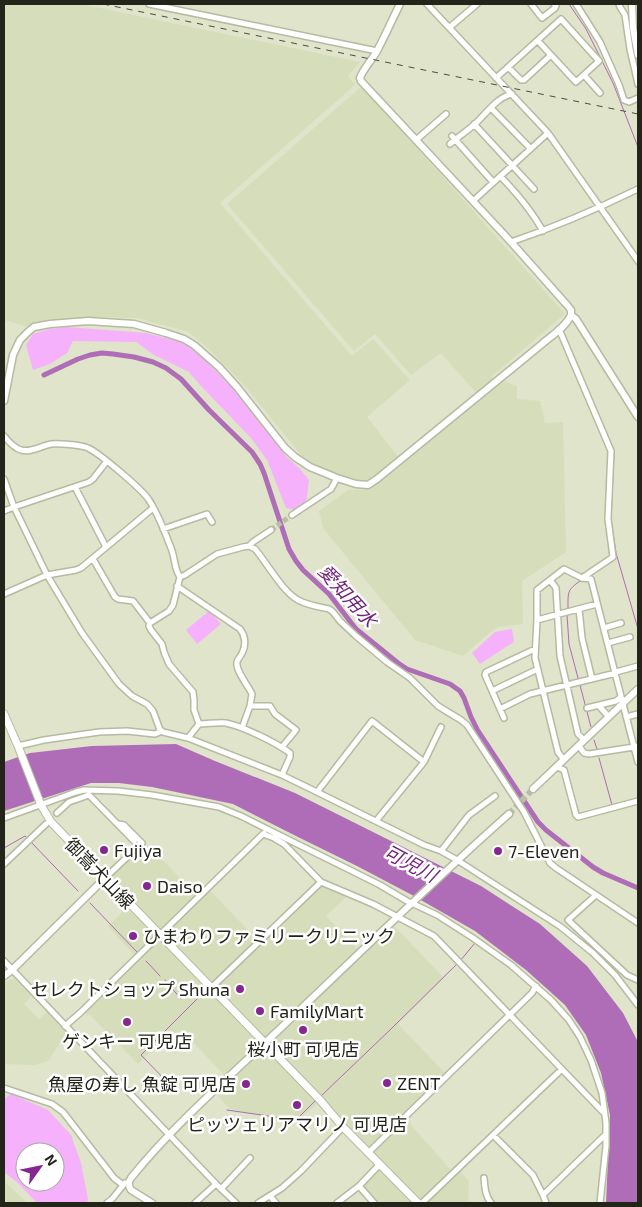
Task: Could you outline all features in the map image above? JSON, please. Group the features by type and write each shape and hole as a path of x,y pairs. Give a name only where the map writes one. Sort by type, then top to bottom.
{"main road":[{"name":"御嵩犬山線","path":"4,714 41,804 51,822 418,1203"}],"street":[{"path":"149,4 166,5 377,51"},
{"path":"4,401 13,355 20,340 34,328 50,324 88,321 134,324 184,339 194,345 219,367 284,448 295,457 310,467 337,478 356,484 368,484 377,479 569,319 571,310 568,305 360,78 377,51 400,4"},
{"path":"428,4 548,133 638,261"},
{"path":"450,27 477,4"},
{"path":"531,4 542,18 555,8 554,4"},
{"path":"576,4 600,42 624,100 629,102 638,98"},
{"path":"619,4 625,15 638,84"},
{"path":"632,4 633,28 638,55"},
{"path":"496,78 561,20 599,61 576,82 538,41"},
{"path":"508,66 521,80 524,80 551,55"},
{"path":"584,75 600,93"},
{"path":"450,144 453,138 474,124 500,99 508,94 512,94"},
{"path":"491,108 530,148"},
{"path":"416,140 446,114"},
{"path":"474,124 513,164 534,189"},
{"path":"473,201 548,133"},
{"path":"453,138 493,182"},
{"path":"500,176 521,198 543,231"},
{"path":"511,242 543,231 638,189"},
{"path":"570,315 576,319 638,417"},
{"path":"559,329 611,451 608,519 613,557 582,578"},
{"path":"4,436 21,450 50,444 86,447 95,451 149,499 174,554 177,573 180,577"},
{"path":"4,511 14,506 89,482 107,461"},
{"path":"292,515 331,489 337,478"},
{"path":"4,479 14,506 47,575 82,633 119,684 132,696 147,704 153,711 162,731"},
{"path":"75,487 106,547"},
{"path":"4,594 47,575 81,568 153,508"},
{"path":"163,529 207,514 212,522"},
{"path":"150,624 170,611 180,577 216,554 249,546 270,530"},
{"path":"249,546 255,549 287,591 295,598 301,602 329,609 356,636 410,678 438,706 467,725 524,812 550,864 638,923"},
{"path":"93,559 115,597 133,601 150,624 150,628 162,644 169,664 192,692 194,710 199,724"},
{"path":"564,760 558,752 535,658 537,590 564,569 582,578 591,580 626,717 636,746 638,762"},
{"path":"550,580 556,588 560,656 578,734 582,738 581,743 584,753 589,754 636,746"},
{"path":"177,586 240,629 244,634 243,650 237,665 252,694 242,728"},
{"path":"537,620 597,604"},
{"path":"579,609 582,638 592,679"},
{"path":"604,628 621,623"},
{"path":"608,643 630,637"},
{"path":"504,718 485,675 488,670 535,649"},
{"path":"500,709 530,694 638,666"},
{"path":"492,690 538,669"},
{"path":"534,789 609,718 622,700 638,689"},
{"path":"587,708 622,700"},
{"path":"250,706 270,706 275,714 296,730 282,747"},
{"path":"599,706 609,718"},
{"path":"626,717 638,714"},
{"path":"317,792 372,721 424,762"},
{"path":"188,738 199,724 226,723 242,728 282,747 290,753 282,775"},
{"path":"376,821 424,762 441,727"},
{"path":"18,746 99,732 127,731 155,734 162,731 188,738 282,775 424,845 441,851 561,927 593,953 615,975 638,1005"},
{"path":"557,767 564,770 578,817 638,801"},
{"path":"4,818 84,790 152,795 219,807 241,816 284,844 321,882 373,904 434,936 511,1014 604,1113"},
{"path":"80,791 85,796"},
{"path":"57,813 70,802 89,794 134,841"},
{"path":"441,851 469,816 495,796"},
{"path":"107,1203 169,1135 457,860 509,814"},
{"path":"4,864 46,824"},
{"path":"4,976 142,843 124,825 117,824"},
{"path":"265,831 350,870 407,901 415,902 477,940 511,965 551,1000 569,1020 580,1037 592,1060 602,1093 606,1123 606,1146 600,1203"},
{"path":"65,1026 265,831"},
{"path":"211,988 321,882"},
{"path":"596,895 568,920 627,975 638,980"},
{"path":"4,961 236,1203"},
{"path":"368,1153 511,1014 532,993 536,986"},
{"path":"422,1203 562,1069"},
{"path":"4,1088 52,1104 63,1112 114,1178 126,1183 132,1190 152,1203"},
{"path":"258,1203 282,1188 343,1127"},
{"path":"493,1135 533,1176 546,1203"},
{"path":"543,1195 605,1135"},
{"path":"221,1189 250,1158"},
{"path":"337,1203 359,1186 380,1164"},
{"path":"484,1178 486,1197 491,1203"},
{"path":"195,1203 216,1184"},
{"path":"359,1186 374,1203"},
{"path":"270,1196 276,1203"}],"shaded area":[{"path":"4,4 81,4 360,62 348,76 355,85 220,203 352,356 373,339 410,380 367,417 398,457 370,480 354,481 306,461 245,386 210,350 189,332 137,318 103,317 88,321 29,327 4,320"},
{"path":"362,86 565,314 491,377 517,386 517,399 540,401 545,423 563,422 566,552 522,581 523,624 498,627 463,656 415,640 323,528 319,511 348,490 371,489 480,397 441,353 411,375 375,334 354,351 227,204"},
{"path":"67,327 146,333 185,343 237,392 286,456 309,480 306,503 296,510 286,508 267,460 251,438 189,372 154,355 136,342 73,341 67,353 50,364 33,370 26,345 33,334"},
{"path":"209,611 221,624 197,644 186,630"},
{"path":"512,629 514,642 480,664 472,653 495,632"},
{"path":"142,843 155,852 198,897 207,887 261,944 322,886 346,897 326,916 360,952 391,923 444,978 398,1024 447,1075 404,1117 454,1174 459,1170 469,1181 468,1203 376,1203 362,1185 378,1170 371,1155 320,1101 297,1121 251,1114 229,1108 214,1091 227,1078 191,1040 175,1054 161,1041 138,1064 89,1014 80,1013 136,957 108,926 131,904 105,878"},
{"path":"14,978 32,995 24,1004 39,1019 47,1012 67,1033 48,1061 35,1065 4,1064 4,983"},
{"path":"11,1094 48,1110 71,1135 81,1163 88,1199 87,1203 36,1203 26,1192 65,1192 65,1142 15,1142 15,1180 4,1172 4,1099"},
{"path":"4,1181 27,1203 4,1203"}],"water":[{"name":"可児川","path":"176,744 295,793 481,886 540,924 587,966 623,1013 638,1042 638,1203 606,1203 610,1115 601,1073 586,1035 565,1005 526,970 475,931 357,866 233,804 152,787 119,783 91,783 4,811 4,762 30,753 92,746"}],"waterway":[{"path":"569,4 586,29 613,83 638,147"},
{"name":"愛知用水","path":"44,375 78,359 102,353 134,357 153,362 166,368 181,379 209,410 252,452 260,464 289,549 303,570 329,594 356,629 398,663 407,669 450,684 460,691 478,731 538,822 546,830 593,867 638,888"},
{"path":"612,447 614,451 611,520 616,553 638,629"},
{"path":"568,609 568,598 571,588 583,579"},
{"path":"567,615 569,644 578,678"},
{"path":"580,685 591,727"},
{"path":"594,740 597,749"},
{"path":"599,758 612,805"},
{"path":"4,848 25,836 27,838"},
{"path":"30,841 78,891"},
{"path":"90,903 137,952"},
{"path":"17,961 39,938"},
{"path":"460,961 475,943"},
{"path":"146,961 160,976"},
{"path":"320,1097 457,964"},
{"path":"165,980 181,999"},
{"path":"170,1085 141,1055 206,990"},
{"path":"227,1110 296,1120 317,1099"}],"tunnel":[{"path":"271,530 292,515"},
{"path":"509,814 533,789"}],"railway":[{"path":"103,4 638,114"}],"place":[{"name":"Fujiya","path":"104,850"},
{"name":"7-Eleven","path":"498,851"},
{"name":"Daiso","path":"147,886"},
{"name":"ひまわりファミリークリニック","path":"133,936"},
{"name":"セレクトショップ Shuna","path":"240,989"},
{"name":"FamilyMart","path":"260,1011"},
{"name":"ゲンキー 可児店","path":"127,1022"},
{"name":"桜小町 可児店","path":"303,1030"},
{"name":"ZENT","path":"387,1083"},
{"name":"魚屋の寿し 魚錠 可児店","path":"246,1084"},
{"name":"ピッツェリアマリノ 可児店","path":"297,1105"}]}
